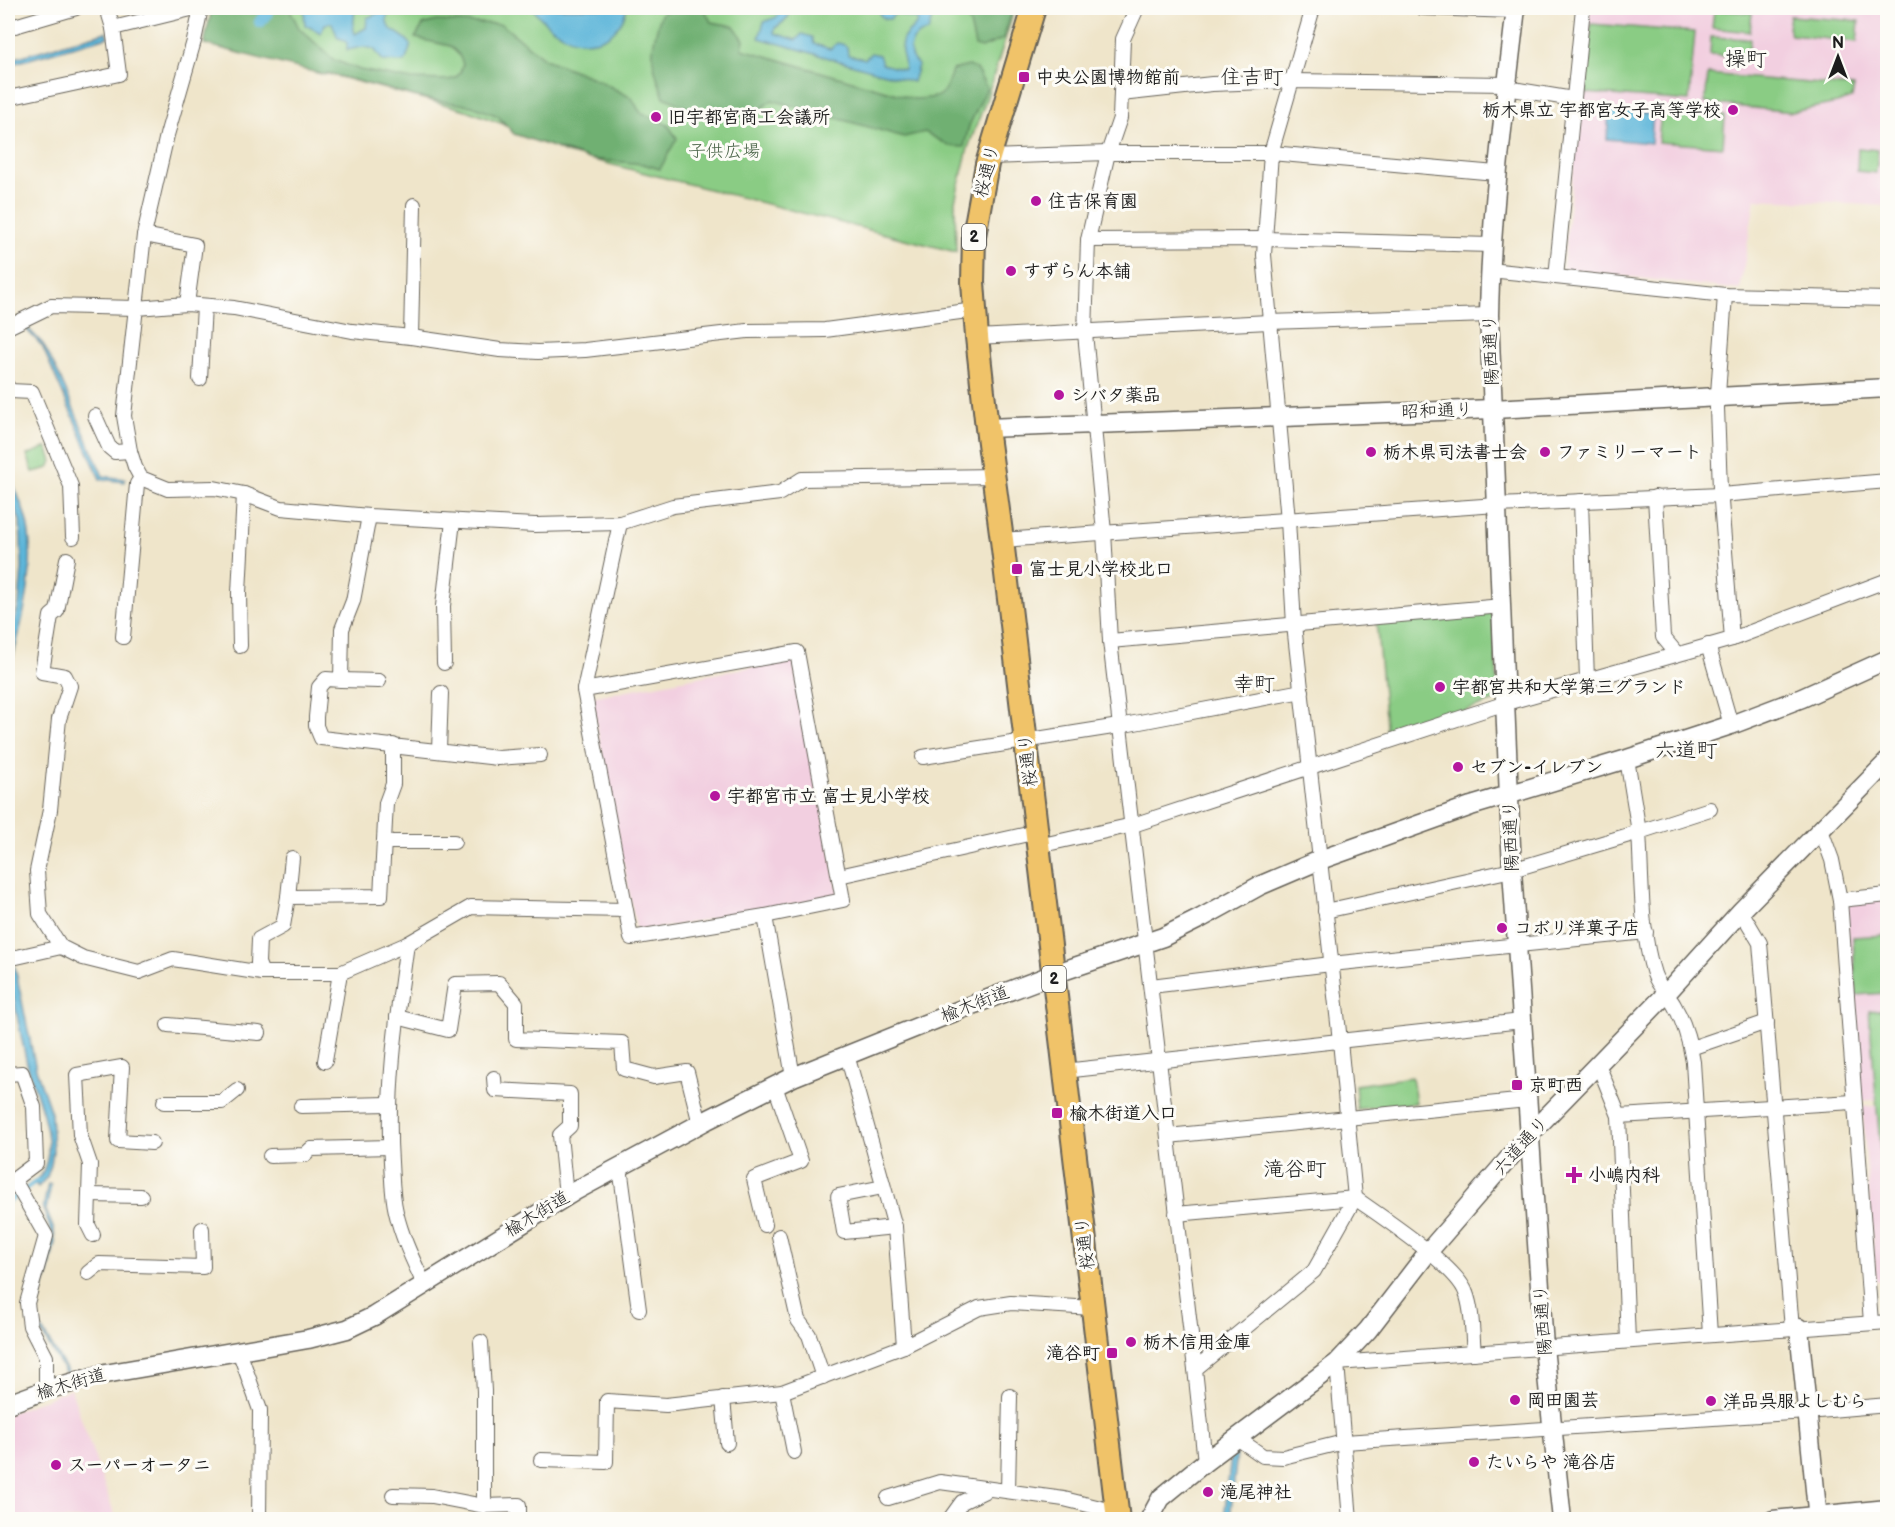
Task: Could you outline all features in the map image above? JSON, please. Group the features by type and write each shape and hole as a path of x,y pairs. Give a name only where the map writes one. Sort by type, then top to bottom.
{"main road":[{"name":"桜通り","path":"1034,8 978,205 974,236 973,282 988,433 1118,1516"}],"street":[{"path":"8,28 77,8"},
{"path":"8,99 119,74 113,28 107,8"},
{"path":"113,28 195,8"},
{"path":"201,8 195,41 167,135 144,235 124,416 130,451 141,478 168,489 214,488 244,494 281,508 369,516 535,525 620,523 673,506 780,493 802,479 994,476"},
{"path":"1137,8 1123,39 1120,118 1108,153 1088,240 1086,333 1104,532 1110,641 1205,1462"},
{"path":"1195,1369 1314,1271 1354,1198 1348,1116 1294,625 1288,520 1269,322 1264,239 1271,153 1313,8"},
{"path":"1422,8 1516,9"},
{"path":"1556,277 1583,8"},
{"name":"陽西通り","path":"1516,9 1497,173 1491,245 1489,315 1512,870 1544,1347 1562,1520"},
{"path":"1121,94 1212,84 1292,81 1507,86 1573,99"},
{"path":"990,157 1108,153 1271,153 1497,173"},
{"path":"411,337 414,205"},
{"path":"144,235 195,245 187,304"},
{"path":"1088,240 1264,239 1491,245"},
{"path":"1490,270 1725,296 1887,299"},
{"path":"1725,296 1717,403 1720,495 1732,639"},
{"path":"8,324 51,306 137,308 187,304 243,310 352,331 500,350 538,352 585,350 747,331 825,330 975,310"},
{"path":"200,379 204,306"},
{"path":"977,338 1269,322 1489,315"},
{"path":"8,387 10,392 32,392 71,486 73,537"},
{"name":"昭和通り","path":"1717,403 1887,388"},
{"name":"昭和通り","path":"988,433 1494,414 1717,403 1887,399"},
{"path":"95,417 110,447 115,452 130,451"},
{"path":"123,637 137,484 141,478"},
{"path":"1002,540 1497,505 1720,495 1887,481"},
{"path":"240,646 239,593 244,494"},
{"path":"1655,498 1663,637 1677,654"},
{"path":"1581,501 1587,680"},
{"path":"341,680 342,629 353,601 369,516"},
{"path":"444,663 443,606 453,521"},
{"path":"584,690 797,652 843,900 765,916 631,938 584,690 620,523"},
{"path":"67,559 57,611 51,616 42,672 65,676 70,686 59,719 50,810 37,871 40,914 61,947 83,958 139,972 172,959 262,973 340,973 407,944 471,907 626,910"},
{"path":"839,876 1038,839 1132,825 1506,703 1732,639 1887,580"},
{"path":"1110,641 1502,606"},
{"path":"1708,645 1731,724"},
{"name":"楡木街道","path":"8,1404 46,1390 134,1368 309,1339 347,1329 374,1316 566,1196 793,1077 1054,974 1178,930 1259,886 1320,860 1421,823 1731,724 1802,698 1887,659"},
{"path":"379,681 326,679 319,687 316,726 321,738 498,758 540,755"},
{"path":"924,757 1119,726 1302,691"},
{"path":"439,750 441,693"},
{"path":"288,897 381,896 386,803 393,784 393,745"},
{"path":"1627,759 1639,832 1646,932 1653,972 1656,981 1676,1008 1691,1048 1698,1110 1710,1335"},
{"name":"六道通り","path":"1149,1520 1161,1498 1337,1363 1368,1330 1428,1252 1530,1134 1666,993 1741,910 1887,761"},
{"path":"1325,911 1512,870 1710,809"},
{"path":"1821,830 1832,861 1840,900 1871,1323"},
{"path":"384,842 454,842"},
{"path":"262,973 258,963 259,939 283,927 292,858"},
{"path":"1840,900 1887,894"},
{"path":"1741,910 1760,943 1795,1329 1808,1412 1817,1518"},
{"path":"765,916 793,1077"},
{"path":"1151,986 1331,964 1646,932"},
{"path":"407,944 389,1104 390,1147 396,1210 405,1245 424,1284"},
{"path":"13,958 61,947"},
{"path":"325,1061 340,973"},
{"path":"397,1017 448,1030 455,984 499,983 516,1003 516,1039 622,1043 624,1069 654,1077 687,1072 700,1124"},
{"path":"1064,1071 1522,1021"},
{"path":"1691,1048 1767,1022"},
{"path":"168,1025 259,1033"},
{"path":"847,1055 895,1227 904,1346"},
{"path":"1598,1064 1619,1116 1628,1341"},
{"path":"93,1235 88,1226 90,1164 80,1135 77,1075 122,1067 118,1140 152,1143"},
{"path":"8,1074 22,1073 34,1107 36,1163 11,1182 46,1236 27,1304 30,1326 46,1356 46,1390"},
{"path":"494,1078 495,1090 570,1094 570,1126 560,1135 566,1196"},
{"path":"765,1225 754,1179 801,1161 775,1086"},
{"path":"164,1102 222,1102 237,1090"},
{"path":"1168,1136 1348,1116 1527,1100"},
{"path":"1619,1116 1853,1102"},
{"path":"301,1106 389,1104"},
{"path":"270,1156 305,1155 311,1149 390,1147"},
{"path":"620,1167 639,1310"},
{"path":"883,1187 838,1196 844,1232 895,1227"},
{"path":"89,1195 141,1196"},
{"path":"1176,1214 1354,1198 1428,1252 1460,1281 1467,1293 1474,1353"},
{"path":"88,1273 99,1264 203,1268 202,1229"},
{"path":"779,1236 798,1320 809,1335 822,1377"},
{"path":"541,1460 606,1462 607,1401 666,1405 782,1392 904,1346 979,1308 1011,1303 1093,1308"},
{"path":"1350,1520 1337,1363 1887,1322"},
{"path":"481,1342 484,1391 484,1506"},
{"path":"238,1351 260,1410 259,1520"},
{"path":"782,1392 794,1452"},
{"path":"1008,1491 1010,1396"},
{"path":"723,1398 727,1443"},
{"path":"1233,1441 1263,1456 1283,1457 1344,1442 1887,1405"},
{"path":"888,1498 940,1482 1064,1499 1118,1516"},
{"path":"949,1520 962,1502 989,1489"},
{"path":"393,1496 432,1496 484,1506 519,1506 519,1520"},
{"path":"1773,1520 1817,1518 1887,1509"}],"shaded area":[{"name":"栃木県立 宇都宮女子高等学校","path":"1590,8 1887,8 1887,206 1755,199 1740,290 1563,269"},
{"name":"宇都宮市立 富士見小学校","path":"794,659 839,896 637,932 591,697"},
{"path":"1887,898 1887,1099 1860,1101 1846,907 1850,903"},
{"path":"1887,1105 1887,1280 1876,1281 1862,1107"},
{"name":"スーパーオータニ","path":"71,1389 116,1519 8,1520 8,1414"}],"green space":[{"name":"子供広場","path":"212,8 1015,8 968,148 955,201 956,252 566,153 511,127 466,110 205,42"},
{"path":"212,8 289,8 299,28 334,60 360,70 407,79 448,80 460,73 463,64 459,55 450,46 415,38 423,25 436,21 501,24 545,59 596,79 632,98 640,112 668,125 677,138 660,169 643,164 589,159 514,134 498,116 472,106 422,98 204,44"},
{"path":"671,8 704,8 711,22 734,26 744,40 742,49 914,99 931,98 941,94 947,86 952,70 969,66 976,69 987,88 969,126 964,147 949,146 925,132 904,137 772,100 753,115 734,117 699,113 664,97 656,73 653,56 655,38 661,14"},
{"path":"959,8 1013,8 1003,39 982,48 975,46 970,24"},
{"path":"1714,10 1752,13 1750,32 1712,28"},
{"path":"1790,16 1859,21 1857,42 1791,35 1788,28"},
{"path":"1591,24 1695,32 1689,101 1586,93"},
{"path":"1711,37 1750,39 1748,58 1710,55"},
{"path":"1708,74 1854,87 1852,98 1792,112 1705,103"},
{"path":"1661,111 1725,116 1723,147 1658,142"},
{"path":"1858,148 1878,150 1876,173 1857,171"},
{"path":"47,447 52,461 49,468 33,472 27,455"},
{"name":"宇都宮共和大学第三グランド","path":"1490,612 1494,615 1498,700 1387,737 1376,620"},
{"path":"1887,935 1887,993 1856,995 1853,937"},
{"path":"1887,1009 1888,1158 1881,1158 1869,1011"},
{"path":"1412,1077 1416,1103 1357,1109 1355,1085"}],"water":[{"path":"300,8 354,8 355,34 366,28 367,18 390,8 397,8 388,13 387,20 390,28 403,36 411,45 405,62 383,61 374,49 363,47 347,50 347,43 338,38 332,23 325,24 321,33 305,25 304,11"},
{"path":"532,8 627,8 615,30 606,37 586,42 563,35 546,24"},
{"path":"782,8 791,8 791,11 786,20 775,28 774,33 796,40 802,34 812,37 814,44 830,49 837,43 842,44 847,47 848,55 865,59 871,53 879,55 882,64 904,70 902,42 918,20 896,13 890,19 885,19 880,15 878,8 908,8 933,14 928,32 917,36 911,45 911,55 918,65 913,82 759,38 764,22 777,17"},
{"path":"106,32 108,37 8,65 8,60"},
{"path":"1609,110 1653,114 1651,143 1607,139"},
{"path":"23,323 43,344 103,476 125,479 125,482 100,479 42,346 21,324"},
{"path":"8,470 27,522 30,561 26,601 8,678 8,647 19,603 22,567 20,521 8,490"},
{"path":"15,967 36,1069 51,1113 53,1151 51,1165 47,1177 38,1187 35,1183 44,1170 48,1155 48,1139 26,1059 8,968"},
{"path":"48,1184 51,1185 46,1210 54,1230 55,1242 37,1314 40,1326 66,1369 68,1373 66,1374 38,1327 35,1313 47,1270 53,1236 43,1209"},
{"path":"1237,1453 1230,1519 1224,1519 1231,1456"}],"waterway":[{"path":"260,22 268,8"},
{"path":"8,1202 38,1180"}],"place":[{"name":"中央公園博物館前","path":"1024,77"},
{"name":"栃木県立 宇都宮女子高等学校","path":"1733,110"},
{"name":"旧宇都宮商工会議所","path":"656,117"},
{"name":"住吉保育園","path":"1036,201"},
{"name":"すずらん本舗","path":"1011,271"},
{"name":"シバタ薬品","path":"1059,395"},
{"name":"栃木県司法書士会","path":"1371,452"},
{"name":"ファミリーマート","path":"1545,452"},
{"name":"富士見小学校北口","path":"1017,569"},
{"name":"宇都宮共和大学第三グランド","path":"1440,687"},
{"name":"セブン-イレブン","path":"1458,767"},
{"name":"宇都宮市立 富士見小学校","path":"715,796"},
{"name":"コボリ洋菓子店","path":"1502,928"},
{"name":"京町西","path":"1517,1085"},
{"name":"楡木街道入口","path":"1057,1113"},
{"name":"小嶋内科","path":"1574,1175"},
{"name":"栃木信用金庫","path":"1131,1342"},
{"name":"滝谷町","path":"1112,1353"},
{"name":"岡田園芸","path":"1515,1400"},
{"name":"洋品呉服よしむら","path":"1711,1401"},
{"name":"たいらや 滝谷店","path":"1474,1462"},
{"name":"スーパーオータニ","path":"56,1465"},
{"name":"滝尾神社","path":"1208,1492"}],"district":[{"name":"操町","path":"1746,59"},
{"name":"住吉町","path":"1252,77"},
{"name":"幸町","path":"1254,684"},
{"name":"六道町","path":"1686,750"},
{"name":"滝谷町","path":"1295,1169"}]}
